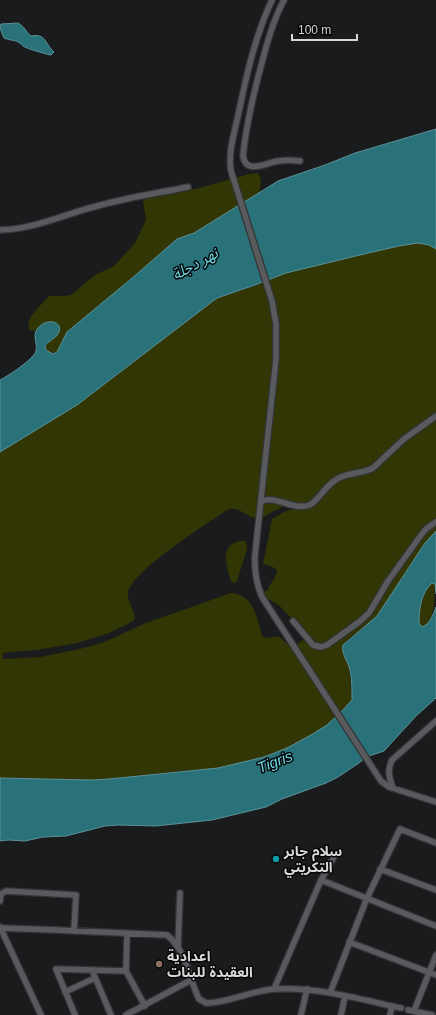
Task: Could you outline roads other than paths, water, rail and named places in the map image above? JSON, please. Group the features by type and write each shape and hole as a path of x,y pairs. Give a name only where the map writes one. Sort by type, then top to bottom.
{"street":[{"path":"272,0 260,30 245,86 231,152 230,165 269,290 274,313 277,347 254,564 256,581 262,597 378,777 383,783 393,788 436,802"},
{"path":"284,0 274,22 250,107 243,156 245,163 252,167 279,161 300,161"},
{"path":"0,230 18,229 39,225 101,204 188,187"},
{"path":"260,501 270,499 292,506 310,505 335,480 346,475 373,468 404,439 436,416"},
{"path":"293,622 313,645 321,647 327,645 369,613 388,581 421,535 426,529 436,522"},
{"path":"393,788 388,775 392,760 436,721"},
{"path":"330,993 366,898 400,829 436,843"},
{"path":"274,989 321,880 335,855"},
{"path":"380,869 436,890"},
{"path":"321,880 436,926"},
{"path":"0,901 1,894 6,891 76,895 74,931"},
{"path":"178,947 180,893"},
{"path":"41,1015 0,928 167,936 172,939 178,947 199,999 206,1003 274,989 307,989 401,1008"},
{"path":"127,934 126,971 145,1006"},
{"path":"349,942 436,975"},
{"path":"432,1015 411,1010 436,954"},
{"path":"75,1015 56,969 126,971"},
{"path":"92,970 111,1015"},
{"path":"65,992 95,978"},
{"path":"126,1015 192,980"},
{"path":"301,1015 307,989"},
{"path":"341,1015 345,996"},
{"path":"390,1015 392,1006"}],"water":[{"path":"18,23 23,26 31,36 40,36 45,40 54,52 51,55 43,53 4,38 0,28 1,24"},
{"name":"نهر دجلة","path":"436,129 436,249 429,245 418,243 399,246 286,273 217,298 77,405 0,452 0,380 20,367 34,354 36,351 35,333 42,324 46,322 54,322 59,326 60,330 58,334 45,346 46,350 53,354 57,352 67,332 177,239 194,233 278,181 355,153"},
{"name":"Tigris","path":"436,531 436,594 435,584 432,583 425,592 421,602 419,623 422,627 425,626 431,619 436,607 436,698 416,716 384,751 366,757 338,777 326,783 282,799 266,807 212,820 156,826 105,826 66,836 43,837 25,841 0,841 0,778 91,780 218,768 264,757 287,748 327,725 352,700 351,673 343,651 343,645 377,616 425,543"}],"place":[{"name":"سلام جابر التكريتي","path":"276,859"},
{"name":"اعدادية العقيدة للبنات","path":"159,964"}]}
